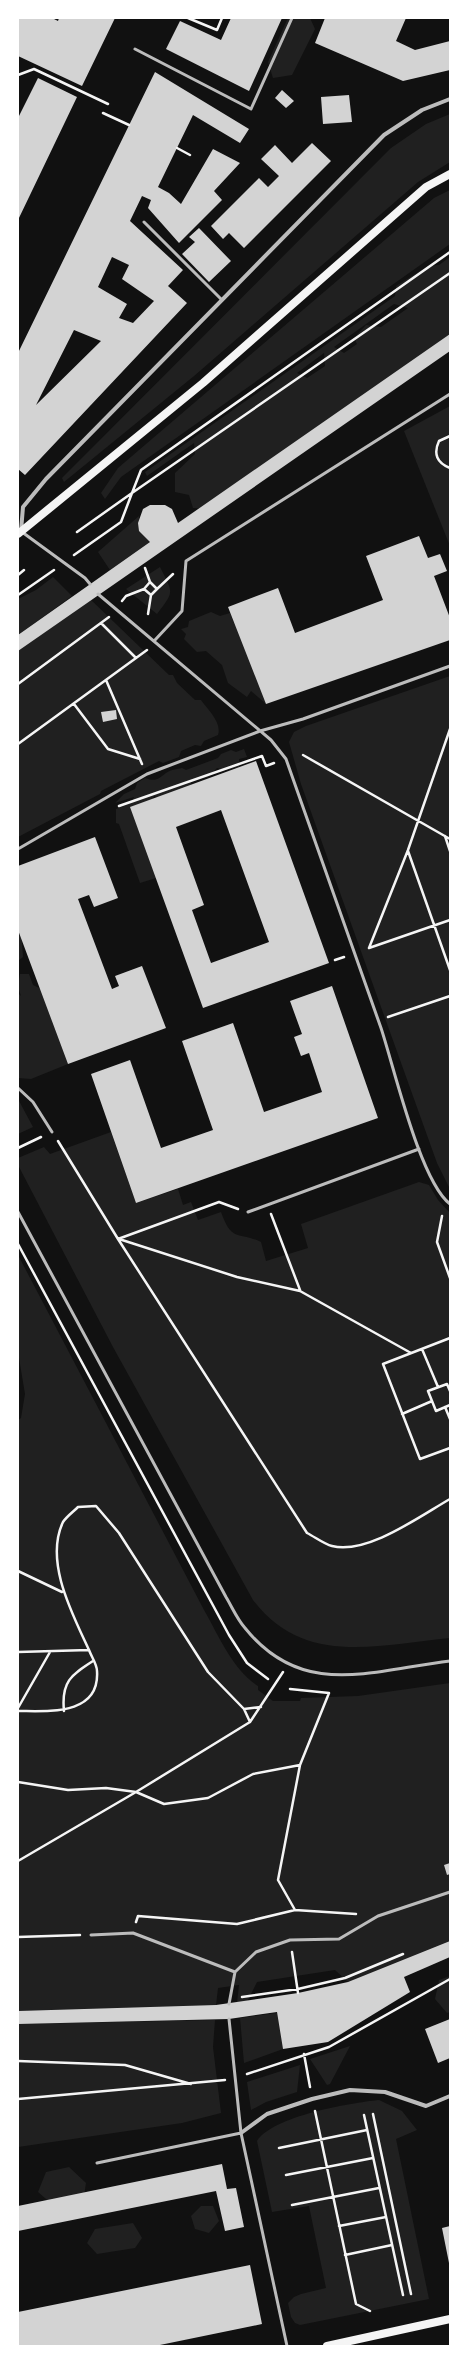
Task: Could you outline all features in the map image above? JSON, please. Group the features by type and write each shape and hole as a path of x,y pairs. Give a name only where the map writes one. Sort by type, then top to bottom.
{"main road":[{"path":"19,532 203,383 426,187 450,174"},
{"path":"327,2346 450,2319"}],"street":[{"path":"19,532 23,507 46,479 384,135 422,110 450,99"},
{"path":"241,2133 267,2114 312,2099 350,2090 385,2092 426,2106 450,2096"}],"lane":[{"path":"135,49 251,109 292,18"},
{"path":"144,222 222,300"},
{"path":"155,640 182,611 186,561 450,394"},
{"path":"19,532 64,563 90,584"},
{"path":"98,594 155,640 271,740 286,759 354,953 424,1164 443,1198 450,1204"},
{"path":"18,849 147,774 260,731 303,719 450,666"},
{"path":"18,1088 33,1102 52,1132"},
{"path":"248,1212 419,1149"},
{"path":"18,1212 226,1597 245,1628 267,1650 288,1666 309,1673 333,1676 362,1674 450,1661"},
{"path":"229,2004 235,1972 256,1952 290,1940 340,1939 378,1916 450,1892"},
{"path":"91,1935 133,1933 235,1972"},
{"path":"229,2019 241,2133 287,2346"},
{"path":"97,2163 241,2133"}],"path":[{"path":"188,18 216,30 222,18"},
{"path":"18,75 34,69 108,104"},
{"path":"103,113 129,126"},
{"path":"177,148 190,155"},
{"path":"18,595 122,522 141,470 450,252"},
{"path":"77,532 450,273"},
{"path":"450,436 439,441 436,449 439,461 450,468"},
{"path":"145,568 150,582 157,589 151,595 148,614"},
{"path":"18,575 24,570"},
{"path":"18,684 101,623 126,596 144,588 150,582"},
{"path":"144,588 151,595"},
{"path":"101,623 136,658"},
{"path":"18,744 145,652 155,640"},
{"path":"106,680 147,774"},
{"path":"74,704 108,749 140,759"},
{"path":"369,948 408,850 450,729"},
{"path":"303,754 450,839"},
{"path":"114,807 262,756 266,766 278,762"},
{"path":"445,836 450,851"},
{"path":"408,850 450,970"},
{"path":"335,960 450,920"},
{"path":"386,1018 450,996"},
{"path":"18,1148 52,1132 118,1239 308,1533 332,1546 349,1547 373,1542 450,1499"},
{"path":"118,1239 219,1202 248,1212"},
{"path":"267,1205 300,1291"},
{"path":"442,1216 437,1242 450,1278"},
{"path":"118,1239 238,1277 300,1291 411,1353"},
{"path":"18,1244 228,1635 247,1663 268,1679"},
{"path":"450,1338 383,1364 420,1460 450,1448"},
{"path":"422,1349 438,1387"},
{"path":"450,1391 447,1384 428,1391 436,1411 450,1406"},
{"path":"402,1414 432,1401"},
{"path":"445,1407 450,1419"},
{"path":"18,1711 64,1710 78,1706 90,1697 96,1686 97,1669 63,1592 59,1570 58,1544 63,1522 78,1507 96,1506 119,1533 208,1672 244,1709 250,1722"},
{"path":"18,1571 63,1592"},
{"path":"18,1652 89,1650"},
{"path":"18,1708 50,1652"},
{"path":"64,1710 63,1699 67,1680 77,1671 93,1661"},
{"path":"18,1861 136,1792 250,1722 288,1666"},
{"path":"290,1689 329,1693 300,1765 278,1880 295,1910"},
{"path":"244,1709 261,1706"},
{"path":"18,1782 68,1790 106,1788 136,1792 164,1804 208,1798 253,1774 300,1765"},
{"path":"133,1933 138,1916 237,1924 295,1910 378,1916"},
{"path":"18,1937 91,1935"},
{"path":"249,1997 298,1989 345,1978 402,1954"},
{"path":"294,1963 298,1993"},
{"path":"437,1986 450,1979"},
{"path":"304,2054 309,2085"},
{"path":"18,2061 125,2065 193,2085"},
{"path":"373,2114 411,2294"},
{"path":"364,2115 403,2295"},
{"path":"279,2148 367,2130"},
{"path":"320,2135 356,2304 370,2311"},
{"path":"286,2175 373,2158"},
{"path":"292,2205 380,2188"},
{"path":"339,2226 386,2217"},
{"path":"345,2255 392,2245"}],"shaded area":[{"path":"288,18 310,18 315,29 292,75 273,78 268,62"},
{"path":"450,114 450,162 418,182 194,376 64,482 62,478 391,148 426,124"},
{"path":"450,190 450,244 121,477 105,499 101,493 118,468 434,198"},
{"path":"450,257 450,334 211,509 193,508 189,495 175,492 175,473 195,454 194,443 147,476 145,472 395,296 396,286 428,266 439,265","holes":["394,304 408,308 381,327 366,325 354,338 357,344 344,353 334,347","324,353 325,366 307,378 297,373"]},
{"path":"450,406 450,546 404,431"},
{"path":"139,516 139,531 150,542 110,570 98,552"},
{"path":"160,567 170,587 170,592 167,601 157,614 126,589"},
{"path":"53,577 72,596 18,635 18,599 36,590"},
{"path":"90,599 169,675 173,675 177,683 195,700 201,700 211,713 218,726 218,735 204,741 201,746 195,745 181,751 179,757 163,763 159,761 18,837 18,651"},
{"path":"211,612 220,616 230,613 234,623 238,625 266,704 251,691 247,697 228,683 222,665 206,651 197,652 184,639 186,634 181,629 188,627 189,621"},
{"path":"450,676 450,1189 437,1163 301,784 289,742 294,732 306,726"},
{"path":"244,749 247,757 239,759 239,767 226,770 217,768 208,777 191,782 191,795 170,800 154,796 149,806 156,878 140,883 119,824 116,823 116,809 132,803 134,797 115,803 124,794 135,789 137,783 145,778 152,780 157,779 172,770 182,768 186,770 218,758 221,754 231,750 236,752"},
{"path":"18,926 21,929 23,957 18,961"},
{"path":"20,974 29,974 33,985 45,991 54,1014 52,1021 68,1064 31,1079 18,1078 18,993 21,996 18,987"},
{"path":"18,1099 33,1127 18,1134"},
{"path":"111,1132 136,1203 178,1189 183,1205 191,1202 198,1220 221,1212 225,1222 232,1232 261,1242 266,1261 308,1248 301,1224 419,1182 429,1185 438,1200 450,1213 450,1638 369,1647 343,1647 318,1643 295,1635 273,1621 253,1600 113,1347 18,1165 18,1158 44,1147 50,1154"},
{"path":"18,1255 221,1641 233,1661 249,1679 258,1686 258,1690 273,1701 300,1701 301,1698 358,1696 450,1683 450,1941 348,1982 335,1970 257,1982 247,2002 237,2003 239,1985 218,1988 216,2005 18,2011 18,1420 21,1418 25,1394 18,1352"},
{"path":"450,1976 450,2012 447,2013 435,1999 439,1980"},
{"path":"277,2013 283,2049 244,2063 240,2018"},
{"path":"215,2020 213,2047 221,2113 182,2123 18,2147 18,2024"},
{"path":"350,2046 330,2084 327,2085 310,2059"},
{"path":"300,2065 297,2092 266,2102 251,2110 247,2082"},
{"path":"379,2100 402,2111 417,2130 396,2139 429,2299 300,2325 295,2323 291,2317 288,2303 294,2297 301,2294 326,2288 309,2206 272,2212 257,2141 266,2132 279,2124 295,2118 313,2112 350,2104"},
{"path":"69,2167 86,2183 84,2196 53,2205 38,2192 46,2172"},
{"path":"201,2206 213,2206 219,2221 209,2233 195,2229 191,2216"},
{"path":"133,2223 142,2238 135,2248 97,2254 87,2243 95,2229"}],"building":[{"path":"18,18 52,18 58,21 59,18 115,18 82,86 18,56"},
{"path":"231,18 282,18 249,91 166,49 180,21 221,40"},
{"path":"325,18 406,18 396,41 415,50 450,41 450,70 403,81 315,43"},
{"path":"155,72 249,129 240,143 193,115 158,187 169,193 181,204 213,149 240,163 214,191 222,200 179,243 148,208 151,200 142,196 130,221 183,270 168,286 187,303 25,475 18,469 18,353","holes":["112,257 129,265 122,279 154,301 133,323 119,318 127,304 98,287","74,330 101,341 36,405"]},
{"path":"38,78 77,97 18,220 18,118"},
{"path":"282,90 294,101 286,108 275,98"},
{"path":"349,95 352,122 323,124 321,97"},
{"path":"312,143 331,161 244,248 229,233 223,239 211,226 259,178 268,187 279,176 261,159 275,145 292,163"},
{"path":"199,228 231,261 209,282 182,254 195,242 189,237"},
{"path":"450,334 450,351 18,651 18,635 150,542 139,531 138,523 143,509 150,505 165,505 172,509 178,523"},
{"path":"419,536 428,558 440,554 447,571 434,576 450,618 450,640 266,704 228,607 278,588 295,633 383,600 366,556"},
{"path":"116,710 117,719 103,722 101,712"},
{"path":"256,761 329,963 203,1008 130,807","holes":["221,810 269,942 211,963 192,910 204,905 176,827"]},
{"path":"95,837 118,898 94,907 89,895 78,899 112,989 119,986 115,976 142,966 166,1028 68,1064 18,930 18,866"},
{"path":"332,986 378,1118 136,1203 91,1074 130,1060 161,1148 213,1130 182,1041 233,1023 264,1112 322,1092 309,1053 301,1056 294,1037 302,1034 290,1001"},
{"path":"450,1863 450,1874 447,1875 444,1865"},
{"path":"450,1941 450,1957 404,1977 410,1992 328,2042 283,2049 277,2012 229,2019 18,2024 18,2011 216,2005 298,1993 348,1982"},
{"path":"450,2019 450,2058 438,2063 425,2029"},
{"path":"222,2164 227,2189 236,2188 244,2227 225,2231 216,2191 18,2231 18,2206"},
{"path":"450,2226 450,2263 449,2263 442,2228"},
{"path":"250,2265 262,2324 155,2346 18,2346 18,2312"}]}
